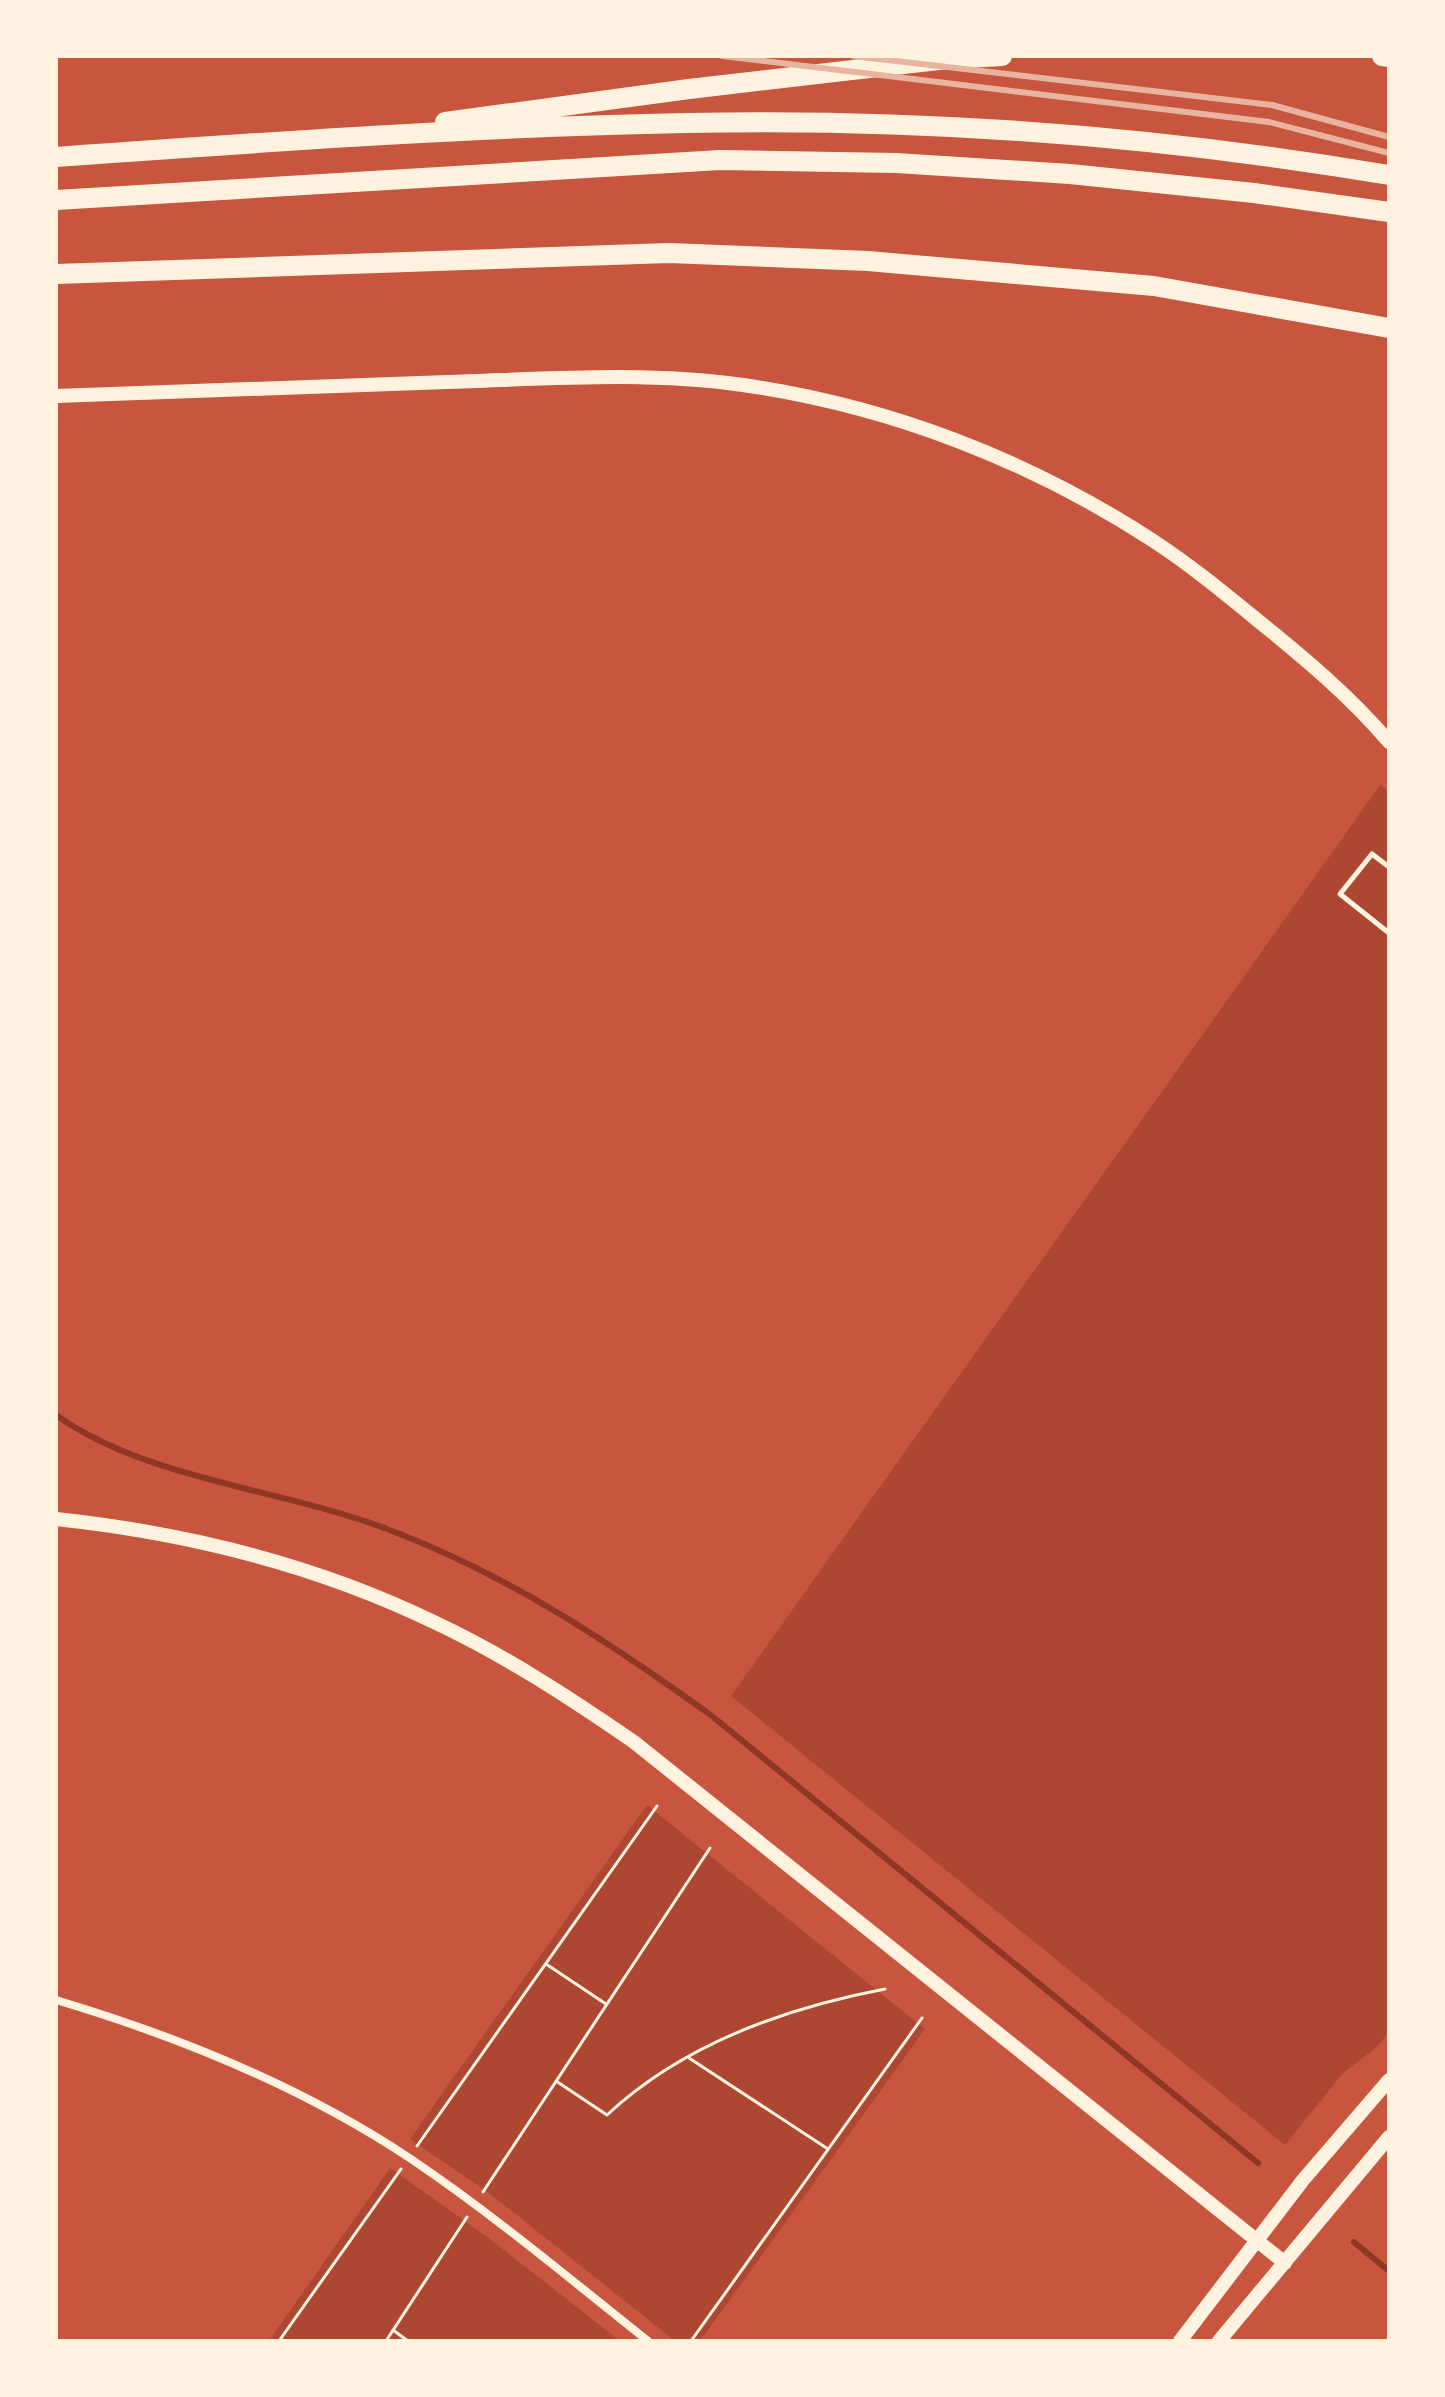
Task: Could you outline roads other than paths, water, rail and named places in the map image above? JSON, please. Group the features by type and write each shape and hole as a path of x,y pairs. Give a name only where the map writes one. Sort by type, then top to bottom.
{"highway":[{"path":"318,139 689,89 947,59 1002,56"},
{"path":"1382,56 1389,57"},
{"path":"56,157 318,139 687,123 879,125 1040,133 1220,150 1389,175"},
{"path":"56,200 720,160 896,163 1070,174 1254,193 1389,212"},
{"path":"56,274 669,253 868,261 1154,286 1389,328"}],"street":[{"path":"56,396 610,376 740,384 814,397 949,437 1065,488 1153,541 1211,583 1299,654 1389,742"},
{"path":"56,1519 120,1526 191,1539 267,1558 436,1622 550,1685 634,1742 1285,2263"},
{"path":"56,2000 130,2023 206,2052 282,2086 353,2124 409,2158 482,2209 648,2341"},
{"path":"1180,2341 1303,2180 1389,2080"},
{"path":"1219,2341 1389,2137"}],"lane":[{"path":"1389,867 1372,854 1340,894 1389,933"}],"waterway":[{"path":"56,1415 92,1437 131,1455 347,1515 431,1547 515,1588 596,1636 712,1716 1258,2163"},
{"path":"1354,2242 1389,2271"}],"railway":[{"path":"722,56 1269,122 1389,153"},
{"path":"853,56 1272,105 1389,137"}]}
